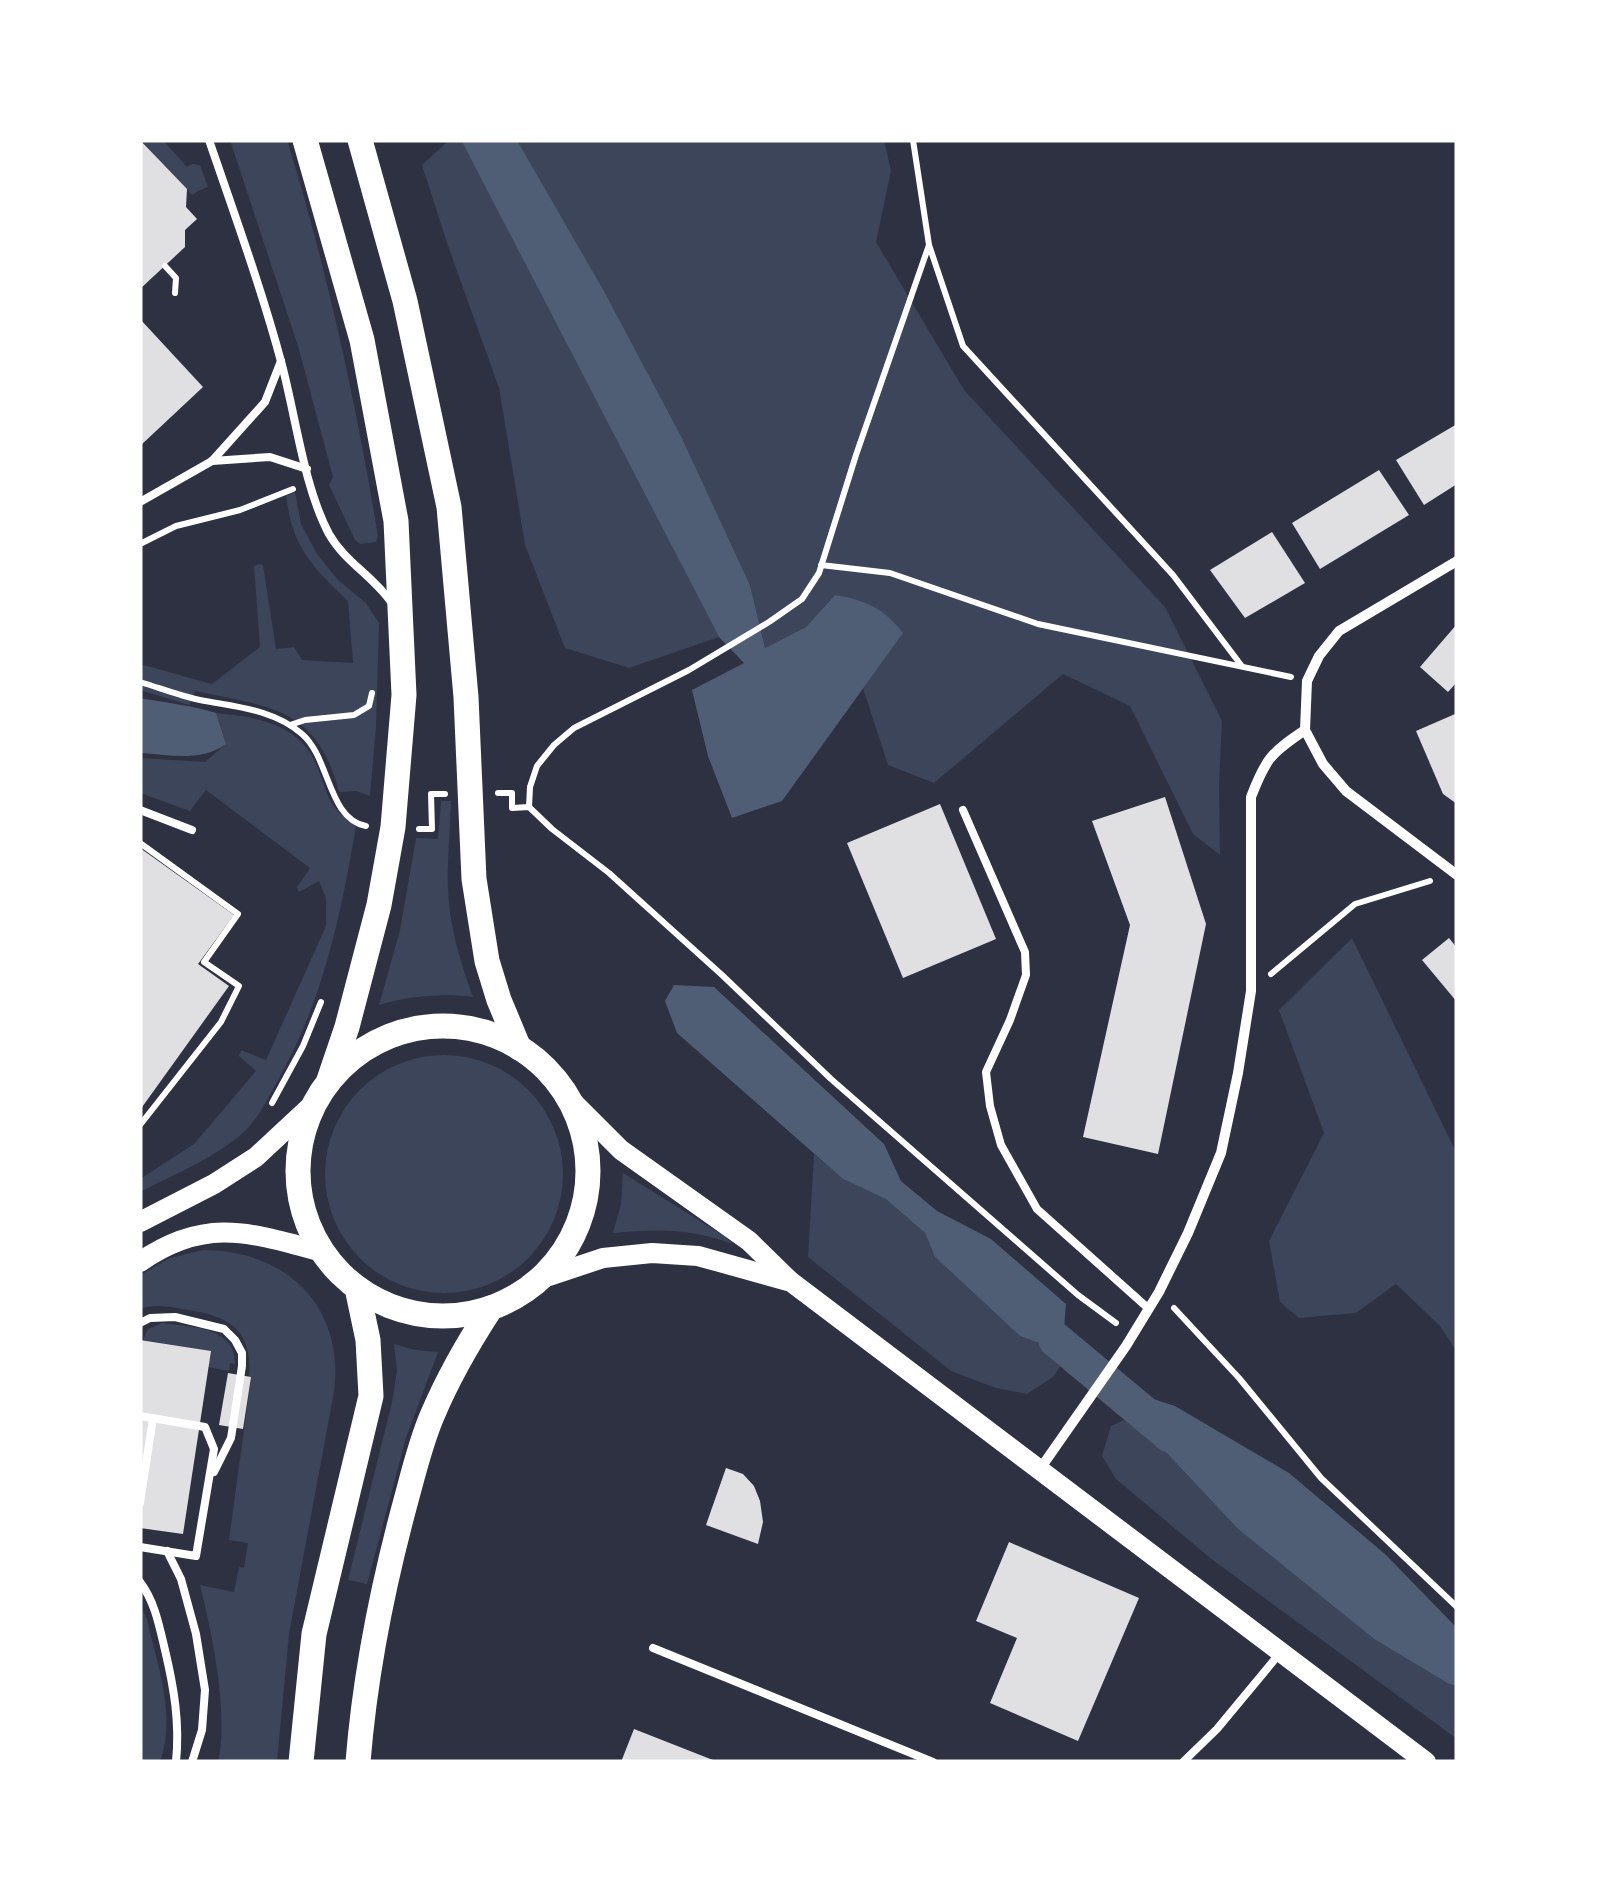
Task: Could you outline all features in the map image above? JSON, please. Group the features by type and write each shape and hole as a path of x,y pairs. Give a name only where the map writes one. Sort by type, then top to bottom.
{"highway":[{"path":"305,140 362,340 396,521 404,695 393,827 372,933 329,1080"},
{"path":"360,140 405,301 450,508 466,697 474,880 487,960 519,1048"},
{"path":"462,1027 519,1048 544,1067 568,1098 578,1118 587,1154 582,1212 566,1248 540,1279 518,1296 460,1315 422,1314 382,1302 357,1288 323,1252 304,1214 298,1175 301,1139 314,1102 329,1080 368,1046 416,1028 462,1027"},
{"path":"301,1762 314,1634 371,1396 368,1340 357,1288"},
{"path":"358,1762 361,1720 385,1575 412,1476 431,1419 464,1349 491,1308"}],"main road":[{"path":"568,1098 621,1150 750,1240 790,1281 1426,1762"},
{"path":"140,1222 214,1184 256,1157 314,1102"},
{"path":"140,1262 194,1234 233,1232 323,1252"},
{"path":"540,1279 603,1258 652,1254 698,1256 790,1281"}],"street":[{"path":"1456,874 1346,790 1323,764 1305,730 1306,681 1339,631 1457,560"},
{"path":"1040,1469 1160,1292 1220,1153 1238,1073 1250,991 1251,797 1274,750 1305,730"}],"lane":[{"path":"209,140 281,361 317,506 330,536 345,557 384,592 402,618"},
{"path":"140,502 212,461 264,402 281,361"},
{"path":"212,461 270,457 307,469"},
{"path":"140,810 192,830"},
{"path":"964,810 1025,952 1026,975 986,1072 990,1106 1002,1144 1036,1209 1149,1309"},
{"path":"140,1323 150,1318 174,1317 224,1328 242,1353 231,1438 208,1482"},
{"path":"140,1416 205,1427 214,1449 196,1556 140,1547"},
{"path":"140,1503 152,1418"},
{"path":"167,1551 181,1579 196,1634 205,1690 202,1730 192,1762"},
{"path":"140,1582 155,1609 176,1700 176,1762"},
{"path":"653,1648 933,1762"},
{"path":"1183,1762 1280,1653"}],"path":[{"path":"913,140 929,245 962,346 1173,575 1240,665"},
{"path":"929,245 819,574 802,599 689,670 584,722 554,745 537,766 529,808 609,873 831,1079 1014,1240 1133,1335"},
{"path":"165,266 176,278 175,293"},
{"path":"140,544 176,526 240,510 295,488"},
{"path":"822,565 890,574 1038,624 1306,681"},
{"path":"290,724 354,715 369,706 372,676"},
{"path":"140,682 196,699 251,708 290,724 317,753 337,804 360,826"},
{"path":"140,843 238,914 204,962 238,986 221,1022 140,1124"},
{"path":"1250,991 1354,904 1456,874"},
{"path":"264,1118 303,1046 323,996"},
{"path":"1160,1292 1239,1378 1321,1478 1457,1607"}],"shaded area":[{"path":"141,140 163,140 187,167 200,165 208,187 192,195"},
{"path":"230,140 287,140 339,336 378,536 376,542 360,544 355,540 329,485 333,477 298,346"},
{"path":"449,140 461,140 719,637 629,668 565,648 525,545 499,388 422,165"},
{"path":"461,140 517,140 681,436 750,585 765,648 806,627 835,595 873,606 903,633 782,801 732,818 708,756 692,690 744,663 719,637"},
{"path":"517,140 884,140 891,171 876,242 964,390 1165,607 1222,721 1220,855 1193,834 1130,706 1063,674 934,783 888,765 863,688 902,633 835,595 806,627 765,648 750,585 681,436"},
{"path":"295,492 301,524 317,554 338,580 366,603 379,623 370,796 356,791 339,792 318,743 287,716 195,691 189,705 140,690 140,664 212,684 260,647 254,566 259,564 263,565 276,649 294,647 302,660 353,663 348,601 316,568 297,539 286,496"},
{"path":"140,698 216,713 226,744 196,755 140,753"},
{"path":"216,713 258,719 296,737 314,760 332,804 356,826 337,925 318,988 294,1050 263,1107 245,1131 221,1149 140,1192 140,1179 194,1144 256,1071 239,1056 241,1050 266,1060 326,926 326,898 319,881 299,892 297,887 310,868 206,790 190,811 140,793 140,758 205,762 226,744"},
{"path":"441,801 451,801 450,912 473,997 425,996 379,1005 400,930 416,838 438,839"},
{"path":"1352,938 1457,1154 1457,1352 1440,1326 1396,1284 1356,1313 1299,1318 1280,1302 1269,1241 1324,1133 1279,1010"},
{"path":"674,985 714,987 884,1144 901,1181 937,1211 991,1239 1066,1304 1064,1329 1039,1343 1020,1336 935,1257 925,1233 886,1199 843,1179 677,1033 665,1001"},
{"path":"444,1055 490,1064 528,1090 554,1128 563,1174 554,1220 528,1258 490,1284 444,1293 398,1284 360,1258 334,1220 325,1174 334,1128 360,1090 398,1064"},
{"path":"814,1154 843,1179 886,1198 925,1233 935,1257 1020,1336 1039,1343 1060,1367 1053,1377 1027,1394 996,1388 951,1371 808,1257"},
{"path":"623,1173 733,1244 673,1231 613,1233 621,1204"},
{"path":"203,1250 260,1260 304,1289 320,1310 335,1361 334,1392 289,1634 277,1762 218,1762 220,1698 200,1585 234,1592 239,1567 244,1568 248,1543 229,1540 251,1378 247,1348 236,1328 216,1317 164,1306 140,1309 140,1275 170,1258"},
{"path":"162,1323 219,1335 233,1351 235,1364 230,1363 229,1371 208,1367 210,1351 143,1340 148,1329"},
{"path":"394,1344 438,1352 406,1438 367,1584 348,1580 392,1402 397,1371"},
{"path":"1141,1395 1175,1406 1289,1473 1385,1554 1457,1628 1457,1686 1374,1639 1238,1529 1132,1416"},
{"path":"1132,1416 1238,1529 1374,1639 1457,1686 1457,1739 1210,1558 1116,1479 1102,1456 1111,1426"},
{"path":"140,1605 147,1619 166,1709 165,1745 160,1762 140,1762"}],"building":[{"path":"140,140 187,189 186,207 197,219 185,230 185,247 140,289"},
{"path":"140,319 203,387 140,446"},
{"path":"1457,424 1457,484 1424,505 1396,460"},
{"path":"1379,470 1409,515 1320,569 1292,523"},
{"path":"1272,532 1305,583 1245,618 1210,570"},
{"path":"1457,624 1457,682 1448,692 1420,667"},
{"path":"1455,714 1457,804 1443,794 1416,731"},
{"path":"1165,797 1206,924 1158,1154 1083,1137 1130,925 1092,821"},
{"path":"940,804 996,939 903,978 847,843"},
{"path":"140,848 234,915 198,964 229,986 140,1110"},
{"path":"1449,938 1457,948 1457,1002 1422,960"},
{"path":"140,1340 211,1351 183,1534 140,1528"},
{"path":"228,1373 251,1377 243,1429 219,1425"},
{"path":"726,1468 743,1474 754,1486 763,1522 758,1544 706,1525"},
{"path":"1009,1542 1139,1598 1078,1741 990,1703 1017,1638 976,1621"},
{"path":"634,1729 718,1762 621,1762"}],"waterway":[{"path":"1056,1340 1170,1435"}]}
